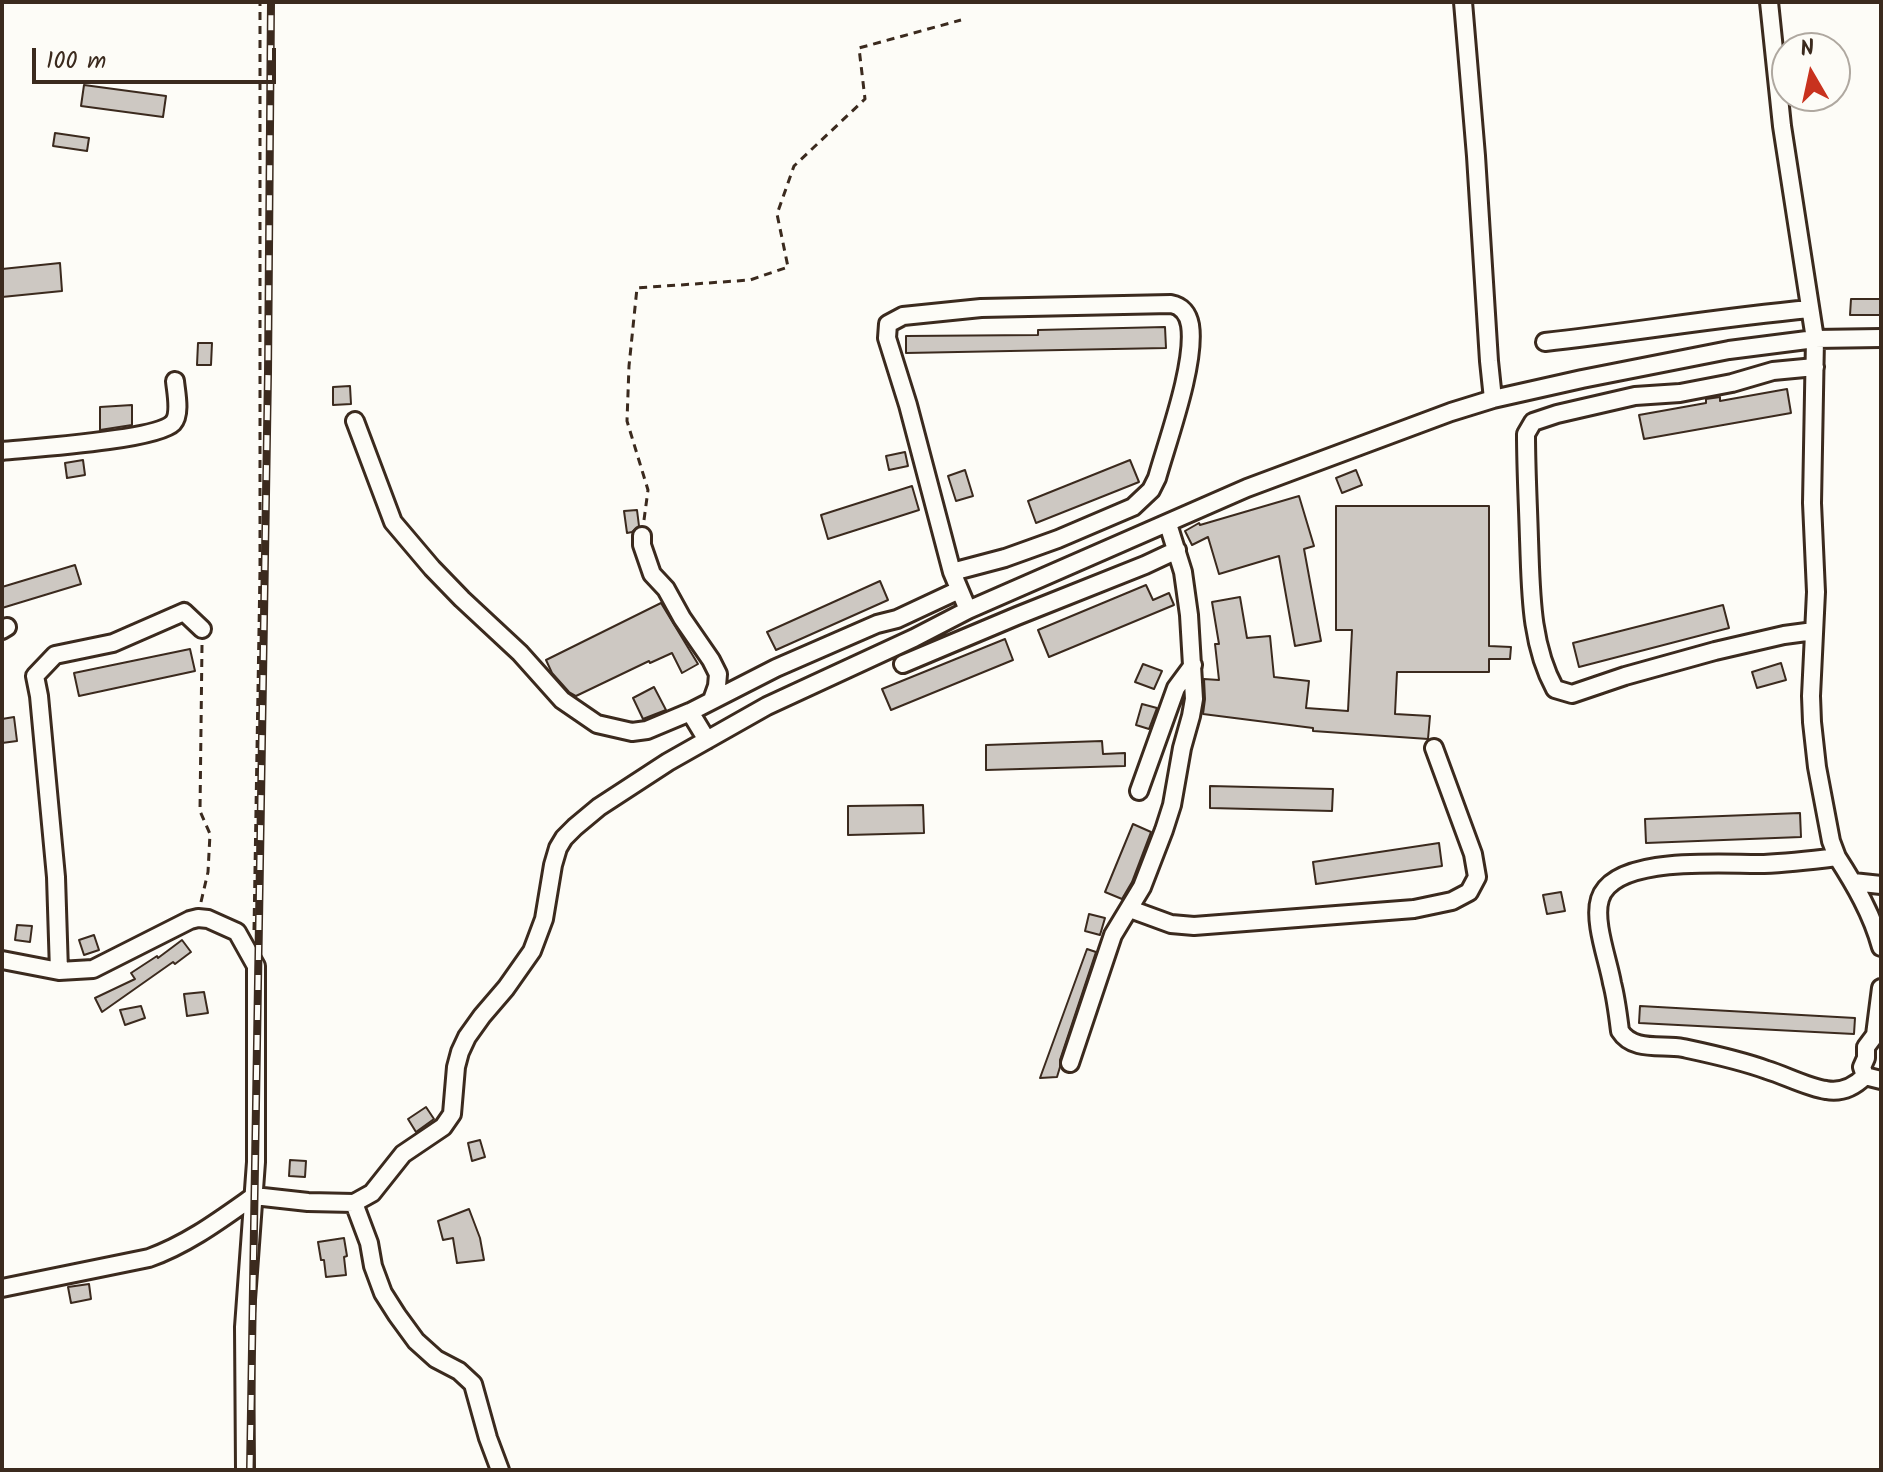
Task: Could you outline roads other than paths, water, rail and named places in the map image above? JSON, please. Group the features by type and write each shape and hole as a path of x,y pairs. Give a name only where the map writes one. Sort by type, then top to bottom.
{"street":[{"path":"1463,2 1493,399"},
{"path":"1769,2 1782,126 1815,339 1812,503 1816,592 1811,696 1817,767 1831,841 1853,882 1881,947"},
{"path":"952,572 1058,539 1133,507 1151,490 1189,361 1190,325 1179,305 981,308 903,316 888,324 887,338 952,572 968,610"},
{"path":"1545,342 1810,309"},
{"path":"2,1288 160,1254 199,1235 254,1196 354,1203 372,1193 403,1154 449,1121 460,1052 467,1037 532,951 544,919 558,848 575,827 599,807 668,762 767,706 968,610 1247,488 1451,412 1582,379 1729,350 1815,339 1881,338"},
{"path":"1814,631 1715,651 1572,694 1555,689 1546,673 1536,639 1533,614 1526,434 1533,422 1604,403 1635,396 1680,393 1773,371 1815,367"},
{"path":"2,451 155,433 176,421 175,381"},
{"path":"355,421 389,513 400,532 562,700 597,724 632,732 647,730 690,712 776,668 877,624 923,608 959,590"},
{"path":"1070,1063 1113,935 1142,887 1164,830 1194,699 1183,572 1168,524"},
{"path":"642,536 652,574 666,589 718,674 712,700"},
{"path":"903,664 1177,550"},
{"path":"59,971 56,877 35,676 55,655 113,643 184,612 202,629"},
{"path":"1139,791 1176,688 1193,665"},
{"path":"690,712 707,740"},
{"path":"1130,909 1171,924 1194,926 1414,909 1452,901 1469,892 1477,877 1473,854 1434,748"},
{"path":"1837,857 1766,864 1653,867 1632,871 1605,887 1598,909 1599,923 1620,1031 1624,1037 1642,1046 1677,1047 1710,1054 1826,1090 1846,1090 1873,1078 1862,1067 1866,1047 1875,1035 1881,988"},
{"path":"1853,882 1881,885"},
{"path":"2,960 59,971 93,969 198,918 208,919 237,932 256,966 256,1162 244,1327 245,1470"},
{"path":"354,1203 383,1293 416,1341 436,1359 469,1379 500,1470"}],"railway":[{"path":"250,1470 271,2"}]}
